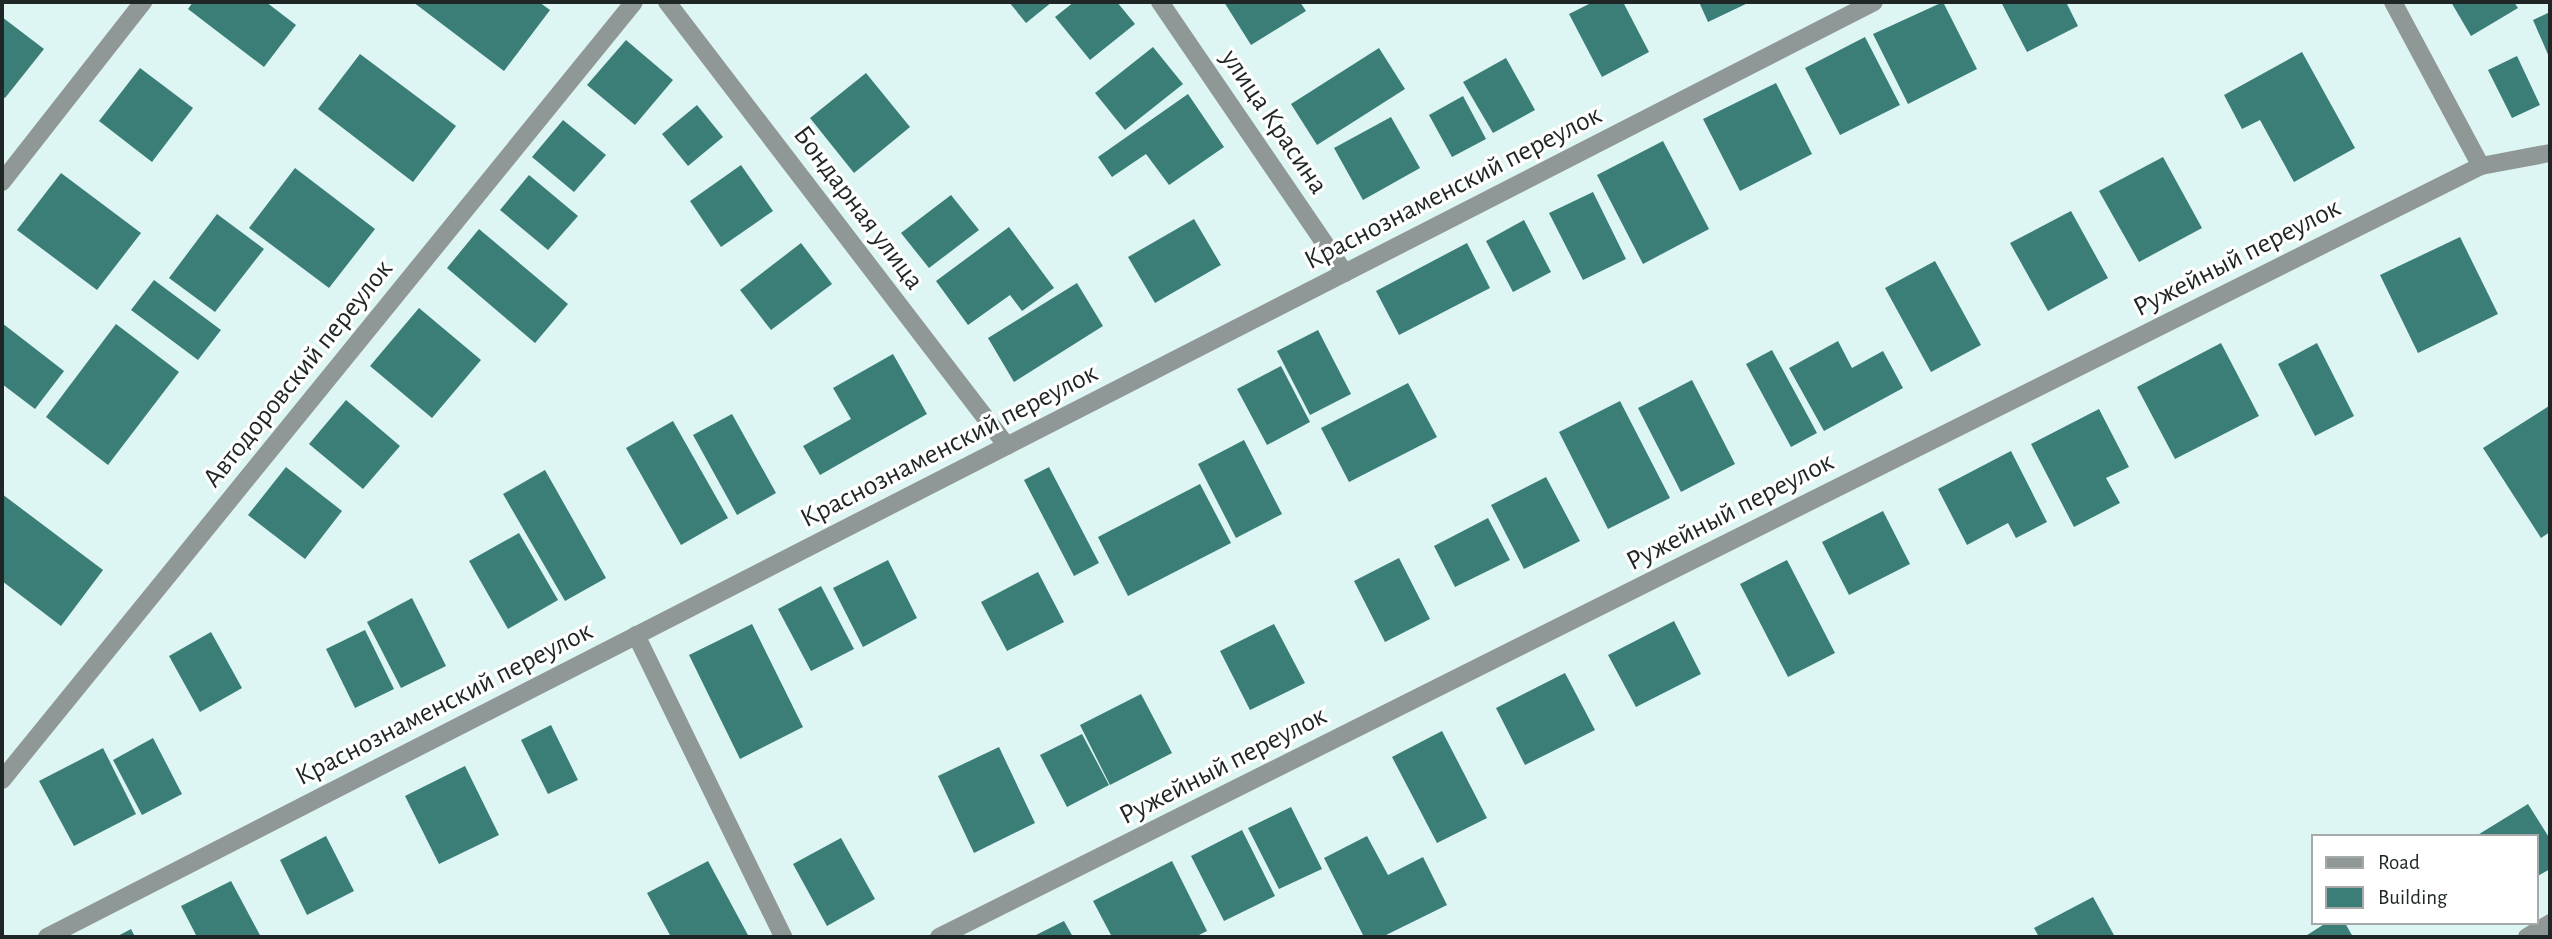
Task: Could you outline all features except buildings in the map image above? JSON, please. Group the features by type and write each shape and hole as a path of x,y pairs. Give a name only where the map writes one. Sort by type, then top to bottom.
{"street":[{"path":"2,181 143,2"},
{"name":"Автодоровский переулок","path":"2,780 634,2"},
{"name":"Бондарная улица","path":"667,2 1007,446"},
{"name":"улица Красина","path":"1160,2 1345,273"},
{"name":"Краснознаменский переулок","path":"47,937 1874,2"},
{"path":"2393,2 2481,166"},
{"name":"Ружейный переулок","path":"939,937 2481,166 2550,153"},
{"path":"636,635 783,937"},
{"path":"2527,937 2550,923"}]}
